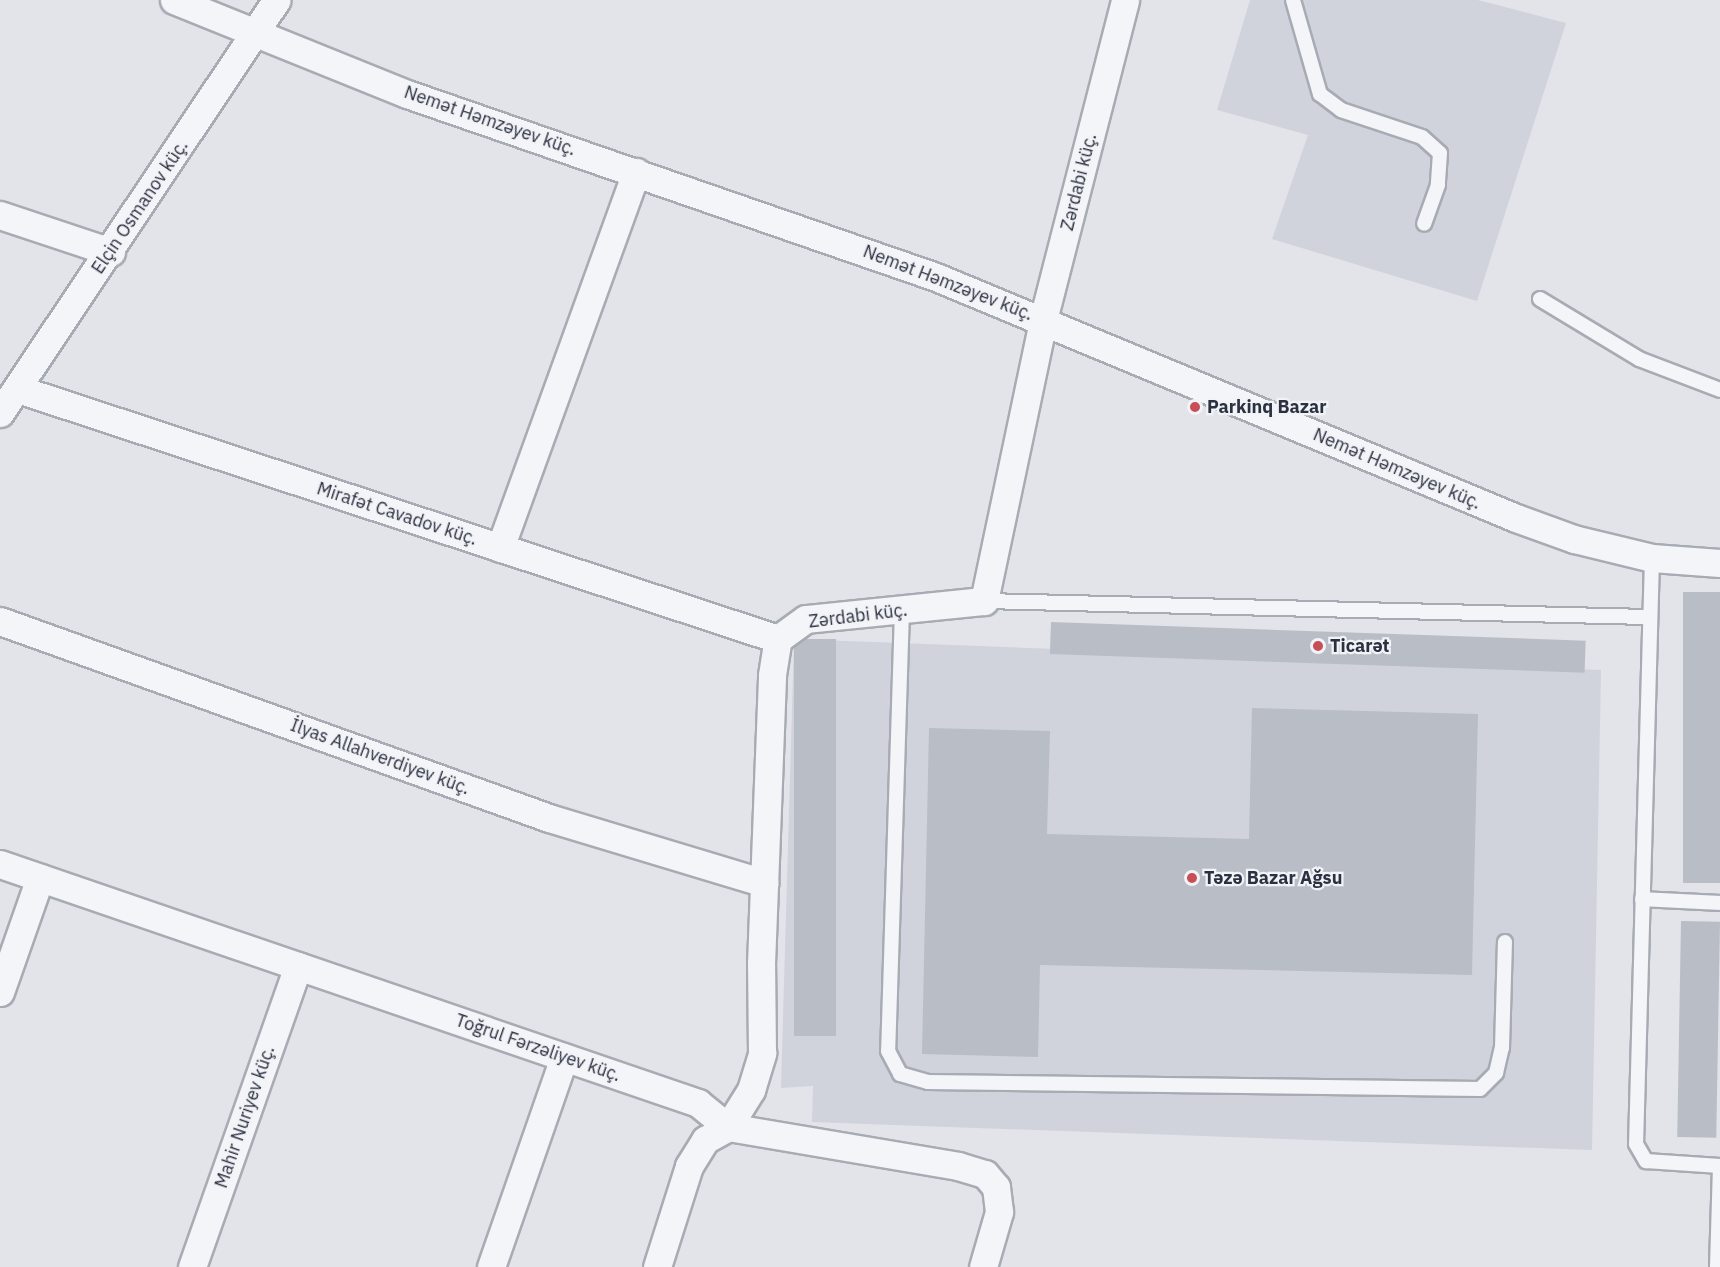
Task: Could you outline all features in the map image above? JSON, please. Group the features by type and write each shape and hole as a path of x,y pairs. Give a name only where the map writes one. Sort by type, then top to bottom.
{"street":[{"name":"Nemət Həmzəyev küç.","path":"174,0 408,94 925,273 1516,518 1574,539 1652,558 1720,563"},
{"name":"Elçin Osmanov küç.","path":"0,413 111,252 277,0"},
{"name":"Zərdabi küç.","path":"778,639 806,619 984,601 1043,320 1125,0"},
{"path":"500,548 636,172"},
{"path":"0,215 111,252"},
{"name":"Mirafət Cavadov küç.","path":"18,389 778,639"},
{"name":"İlyas Allahverdiyev küç.","path":"0,621 549,818 764,883"},
{"path":"657,1267 689,1166 705,1140 728,1127 751,1090 762,1053 764,883 772,675 778,639"},
{"name":"Toğrul Fərzəliyev küç.","path":"0,864 698,1103 728,1127 958,1166 985,1174 996,1187 999,1212 983,1267"},
{"path":"0,992 40,878"},
{"name":"Mahir Nuriyev küç.","path":"192,1267 298,966"},
{"path":"491,1267 564,1057"}],"lane":[{"path":"1293,0 1320,94 1341,110 1422,137 1440,153 1438,185 1424,224"},
{"path":"1540,299 1639,359 1720,390"},
{"path":"1652,558 1648,617 1636,1144 1646,1161 1720,1166 1717,1267"},
{"path":"984,601 1648,617"},
{"path":"902,610 888,1051 900,1074 928,1082 1480,1089 1496,1073 1502,1048 1505,942"},
{"path":"1642,899 1720,903"}],"shaded area":[{"path":"1250,0 1478,0 1566,23 1477,301 1272,239 1308,135 1217,110"},
{"name":"Təzə Bazar Ağsu","path":"794,639 1601,670 1592,1150 812,1122 813,1086 781,1088"}],"building":[{"path":"1683,592 1720,592 1720,883 1683,883"},
{"name":"Ticarət","path":"1051,622 1586,641 1585,673 1050,654"},
{"path":"794,639 836,639 836,1036 794,1036"},
{"path":"1252,708 1478,714 1472,975 1040,965 1038,1057 922,1054 929,728 1050,731 1047,834 1249,839"},
{"path":"1681,921 1720,922 1716,1138 1677,1137"}],"place":[{"name":"Parkinq Bazar","path":"1195,407"},
{"name":"Ticarət","path":"1318,646"},
{"name":"Təzə Bazar Ağsu","path":"1192,878"}]}
